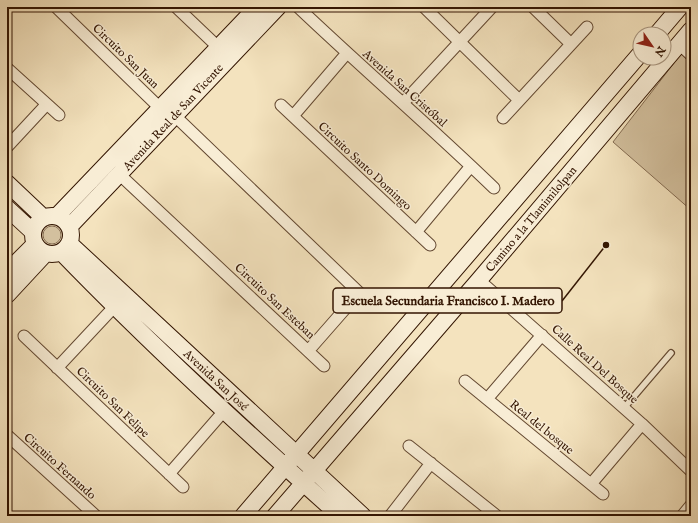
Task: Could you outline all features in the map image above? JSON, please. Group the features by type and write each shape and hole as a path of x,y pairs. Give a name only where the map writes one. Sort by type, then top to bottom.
{"street":[{"name":"Circuito San Juan","path":"56,7 167,112"},
{"path":"176,7 218,47"},
{"name":"Avenida Real de San Vicente","path":"7,295 52,242 119,174 218,47 257,7"},
{"name":"Avenida Real de San Vicente","path":"52,242 35,226 38,222 50,217 167,112 278,7"},
{"name":"Avenida San Cristóbal","path":"298,7 494,188"},
{"path":"424,7 519,100"},
{"path":"403,103 492,7"},
{"path":"533,7 571,44"},
{"path":"664,26 680,7"},
{"path":"503,118 588,27"},
{"name":"Camino a la Tlamimilolpan","path":"275,516 302,482 479,280 691,30"},
{"path":"679,44 691,55"},
{"path":"293,116 347,53"},
{"name":"Camino a la Tlamimilolpan","path":"243,516 632,63"},
{"path":"7,68 46,105 59,115"},
{"path":"7,147 46,105"},
{"name":"Circuito Santo Domingo","path":"281,105 430,245"},
{"path":"167,112 371,304"},
{"path":"416,232 471,166"},
{"name":"Circuito San Esteban","path":"119,174 309,350 360,293"},
{"path":"7,183 50,217 62,219 52,242"},
{"name":"Avenida San José","path":"7,208 52,242 296,454 363,516"},
{"name":"Avenida Real de San Vicente","path":"7,272 52,242"},
{"name":"Avenida San José","path":"52,242 114,307 224,411 340,516"},
{"name":"Calle Real Del Bosque","path":"479,280 642,424 691,471"},
{"path":"57,368 114,307"},
{"path":"487,399 542,335"},
{"name":"Circuito San Felipe","path":"24,336 184,487"},
{"path":"309,350 324,366"},
{"name":"Real del bosque","path":"465,381 603,494"},
{"path":"169,474 224,411"},
{"path":"591,484 642,424"},
{"name":"Circuito Fernando","path":"7,435 96,516"},
{"path":"409,446 497,516"},
{"path":"390,516 431,463"},
{"path":"682,516 691,505"}],"lane":[{"path":"624,408 671,353"}],"shaded area":[{"path":"681,54 691,63 691,210 613,142"},
{"path":"52,226 58,229 61,235 58,241 52,244 46,241 43,235 46,229"}],"place":[{"name":"Escuela Secundaria Francisco I. Madero","path":"606,245"}]}
